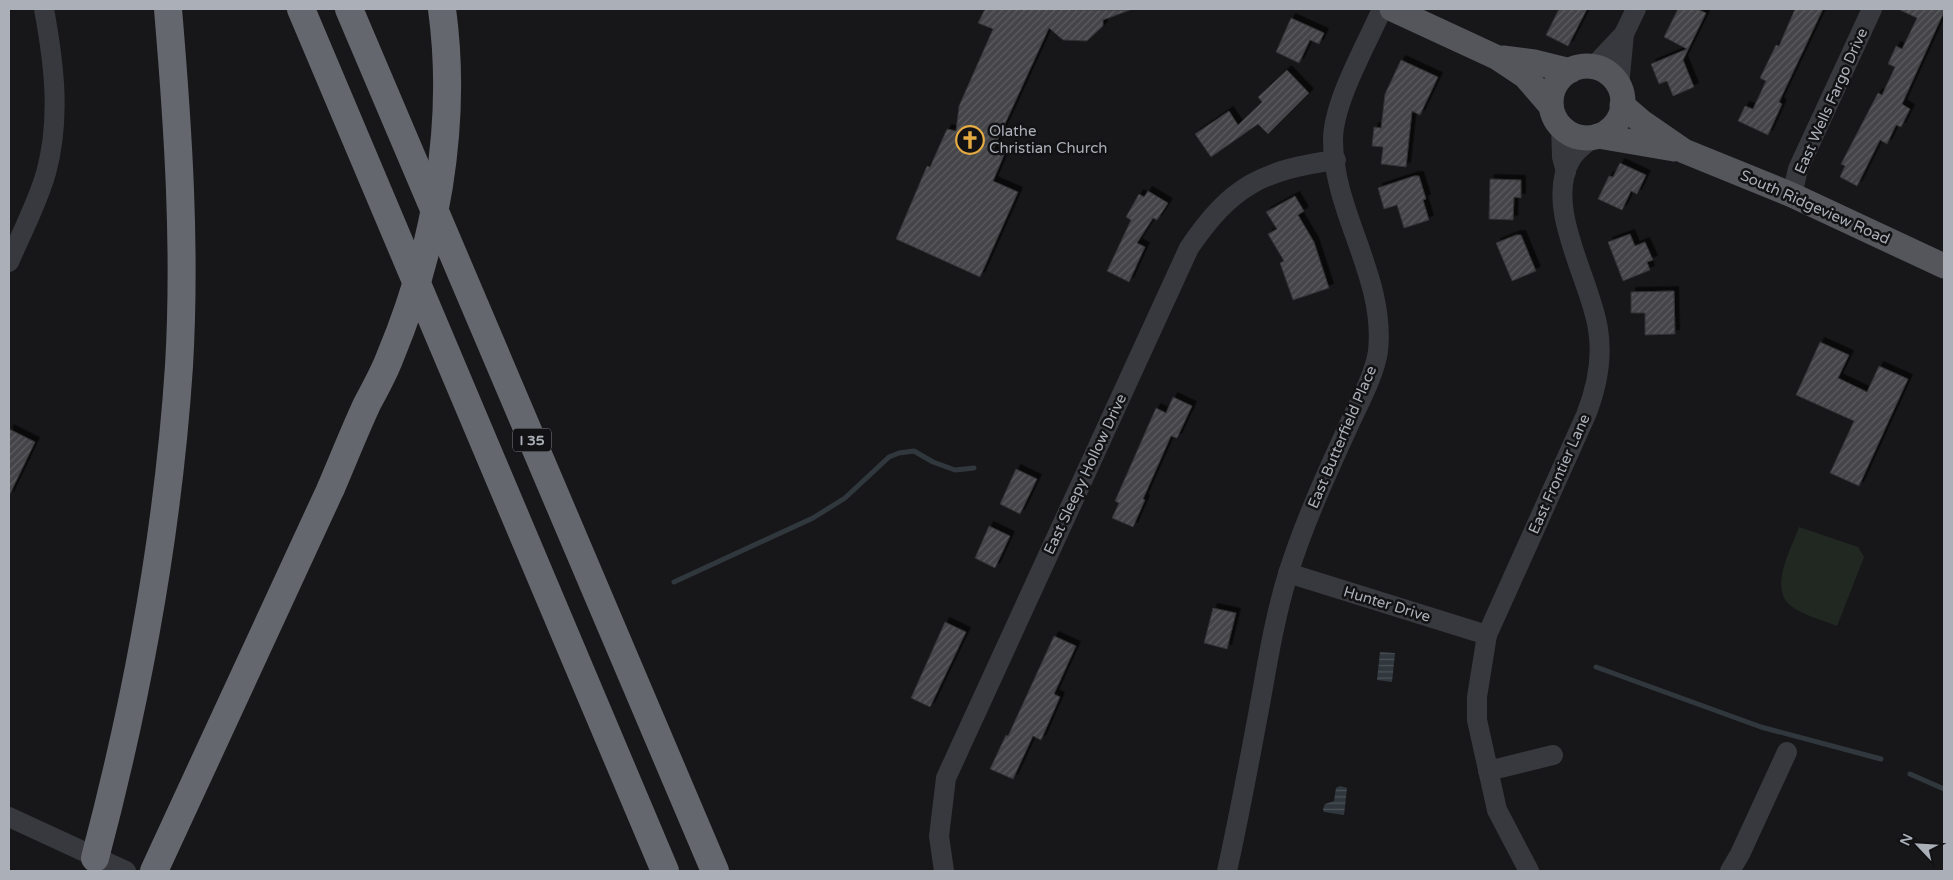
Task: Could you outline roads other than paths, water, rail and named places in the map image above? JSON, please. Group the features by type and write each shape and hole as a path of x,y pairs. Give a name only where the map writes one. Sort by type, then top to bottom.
{"highway":[{"path":"94,865 122,759 136,690 161,540 172,452 179,365 181,283 177,110 168,9"},
{"path":"301,9 665,871"},
{"name":"I 35","path":"349,9 715,871"},
{"path":"154,871 390,358 408,310 432,224 445,123 446,70 442,9"}],"main road":[{"path":"1392,9 1498,58 1526,76 1556,116 1576,136 1596,137 1684,150"},
{"path":"1498,58 1609,74 1621,95 1642,122 1684,150"},
{"path":"1556,116 1552,94 1557,83 1582,69"},
{"path":"1596,137 1613,126 1620,116 1621,95"},
{"name":"South Ridgeview Road","path":"1684,150 1792,195 1944,266"}],"street":[{"path":"9,262 34,206 46,172 52,141 55,79 44,9"},
{"name":"East Butterfield Place","path":"1227,871 1275,624 1288,574 1310,512 1362,396 1377,354 1378,313 1371,282 1338,185 1333,140 1336,120 1348,84 1382,9"},
{"path":"1621,95 1624,34 1636,9"},
{"name":"East Wells Fargo Drive","path":"1792,195 1798,169 1872,9"},
{"path":"1582,69 1624,34"},
{"path":"1556,116 1566,172"},
{"path":"1566,172 1571,159 1579,149 1596,137"},
{"name":"East Sleepy Hollow Drive","path":"944,871 939,836 946,778 1189,248 1210,217 1225,202 1262,178 1277,171 1303,164 1336,160"},
{"name":"East Frontier Lane","path":"1529,871 1497,810 1477,720 1477,697 1487,635 1586,415 1599,369 1598,328 1568,231 1564,204 1566,172"},
{"name":"Hunter Drive","path":"1288,574 1487,635"},
{"path":"1730,871 1740,854 1787,752"},
{"path":"1488,771 1553,755"},
{"path":"9,818 94,865 126,871"}],"waterway":[{"path":"674,582 813,518 845,498 889,457 899,453 914,451 933,462 955,470 974,468"},
{"path":"1596,667 1761,727 1881,759"},
{"path":"1910,774 1944,789"}],"place":[{"name":"Olathe Christian Church","path":"970,140"}]}
